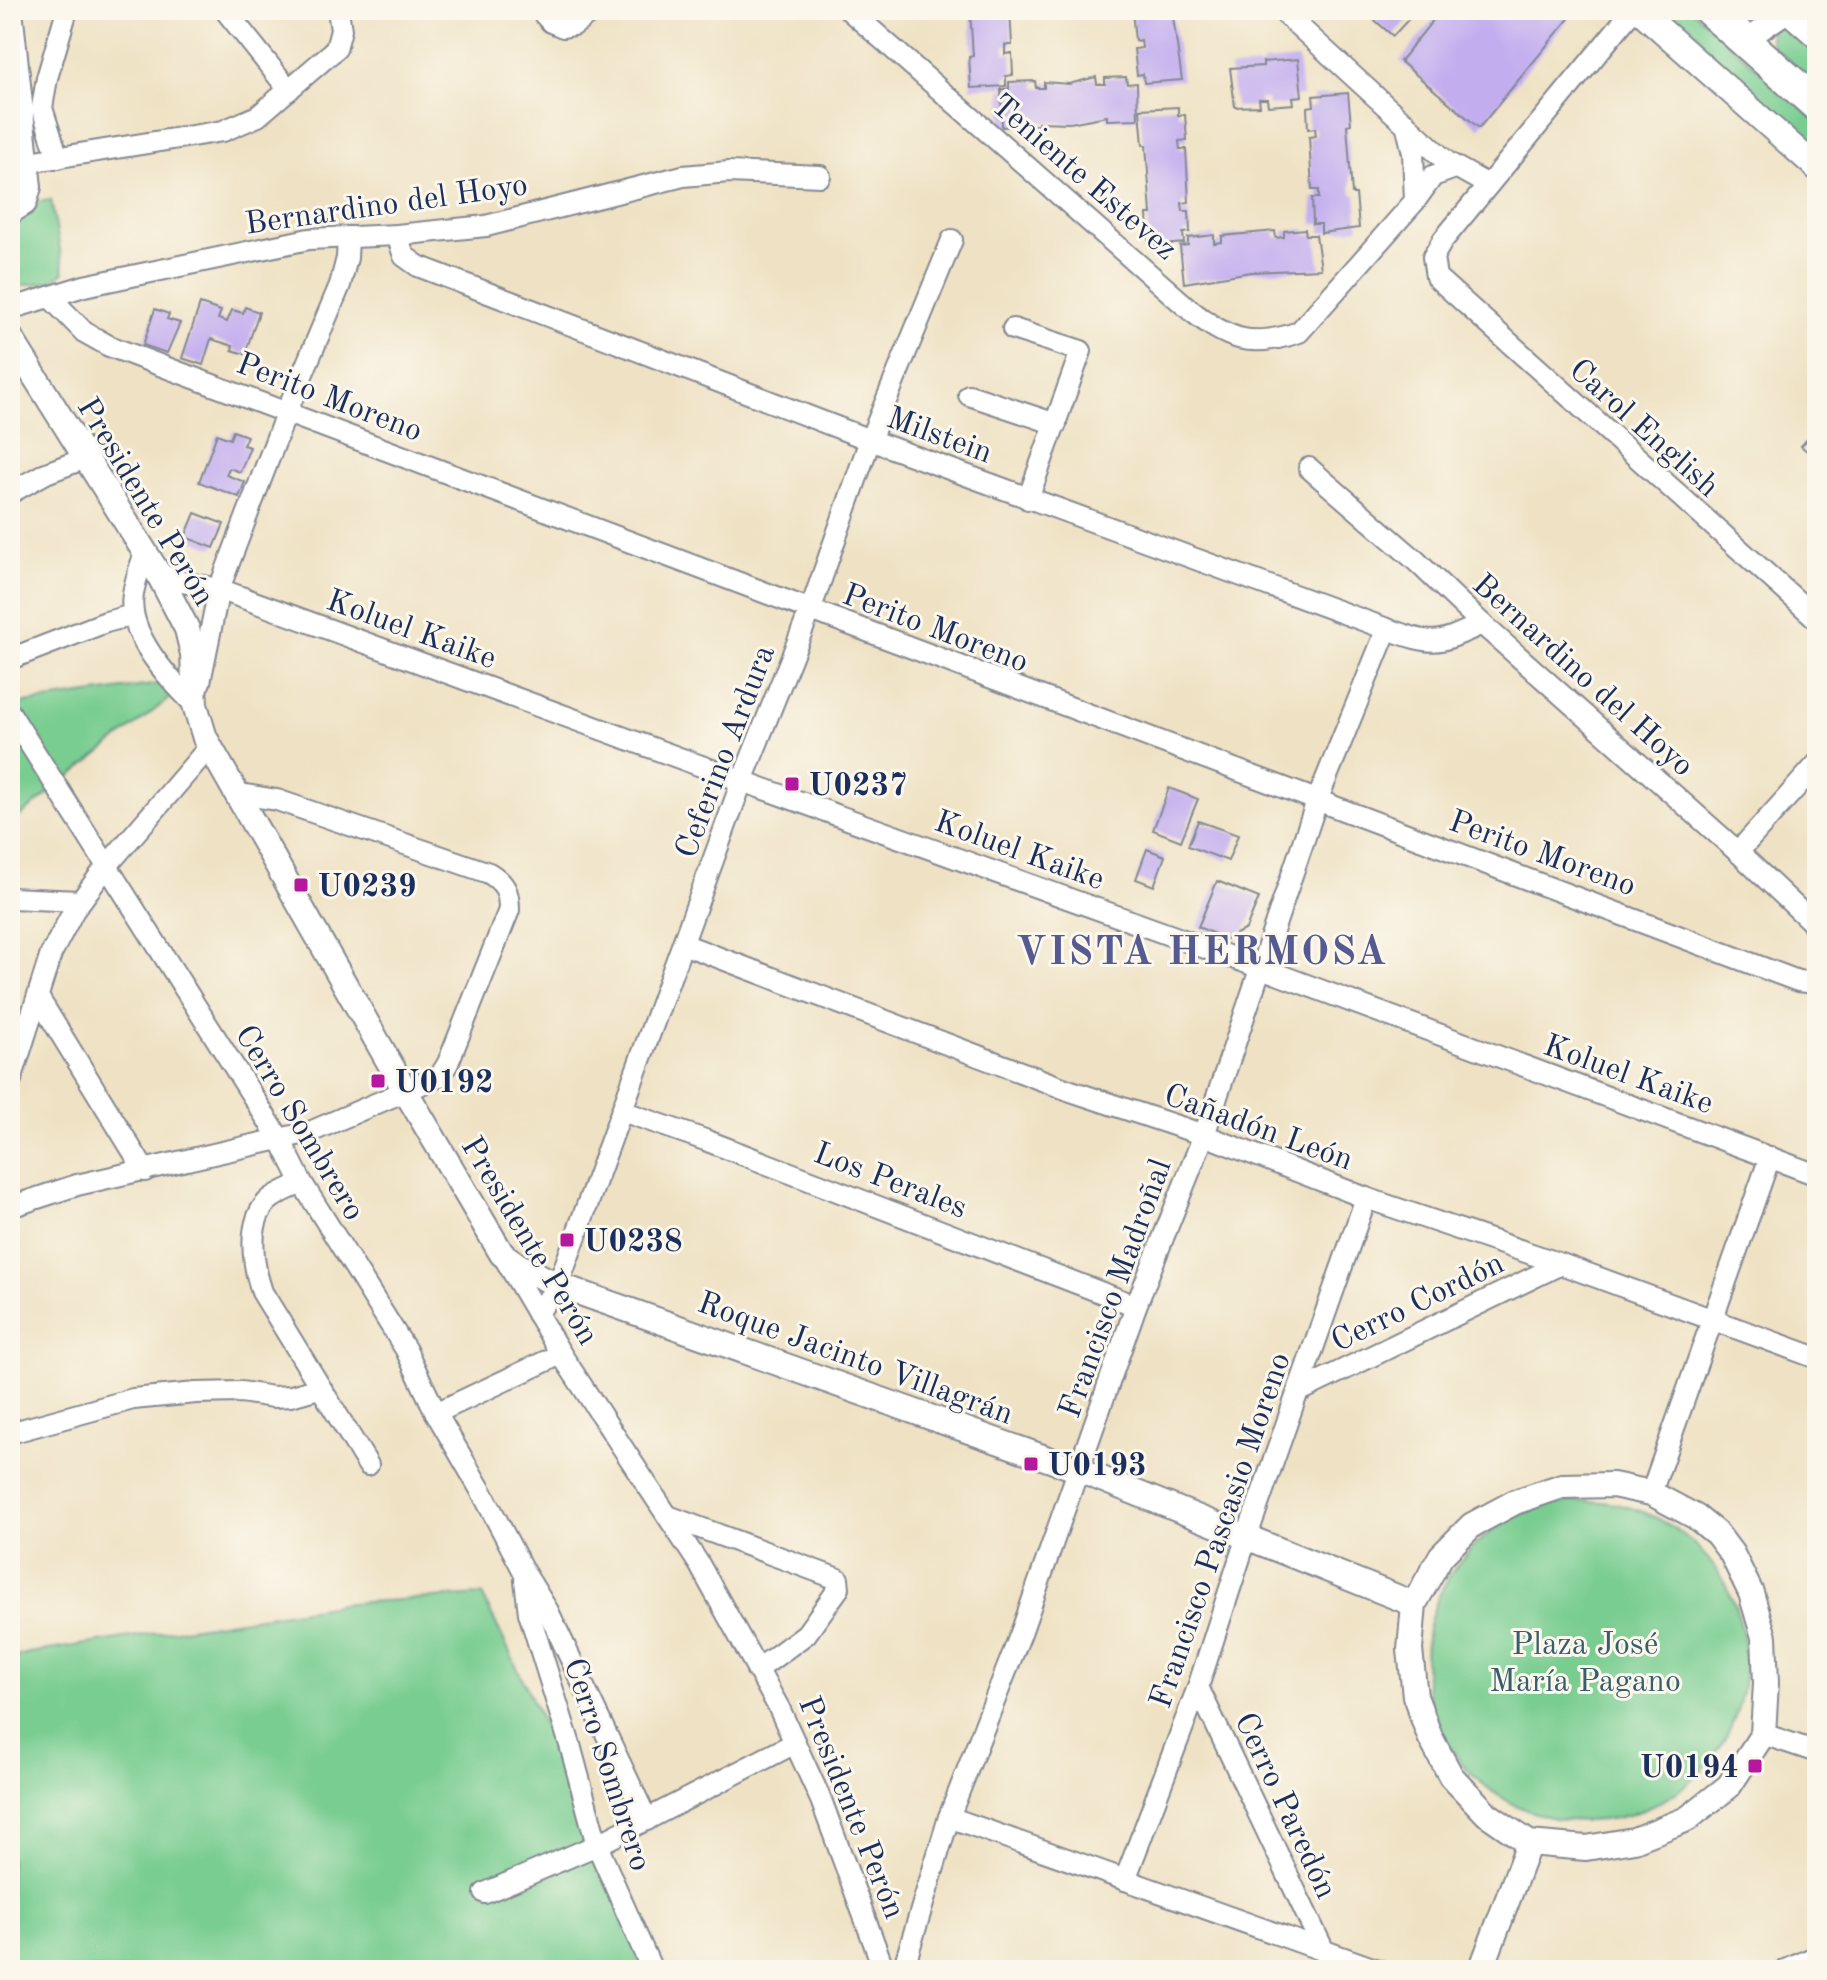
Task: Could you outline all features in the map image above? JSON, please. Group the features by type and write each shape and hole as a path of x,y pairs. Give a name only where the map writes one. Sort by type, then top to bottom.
{"highway":[{"path":"1710,10 1817,105"}],"street":[{"path":"12,10 14,62 31,187 18,209"},
{"path":"58,158 42,108 47,78 67,10"},
{"path":"225,10 289,90"},
{"path":"29,162 223,131 258,116 336,49 341,30 338,10"},
{"path":"540,10 551,22 563,27 574,25 594,10"},
{"name":"Teniente Estevez","path":"849,10 1216,331 1242,339 1272,342 1299,332 1415,201"},
{"path":"1281,10 1455,168 1488,185 1636,10 1817,168"},
{"path":"1745,41 1789,10 1817,36"},
{"path":"1406,123 1413,153 1415,201"},
{"path":"1415,201 1433,176 1455,168"},
{"name":"Bernardino del Hoyo","path":"10,309 84,286 309,239 397,235 486,226 683,176 729,172 820,176"},
{"name":"Carol English","path":"1488,185 1433,257 1436,277 1817,619"},
{"name":"Milstein","path":"397,235 404,256 418,266 870,440 1425,643 1445,641 1482,624"},
{"path":"195,705 219,589 287,411 340,285 347,258 348,237"},
{"name":"Ceferino Ardura","path":"537,1314 558,1285 742,781 810,611 870,440 952,240"},
{"name":"Perito Moreno","path":"50,297 84,332 109,346 1798,981 1817,983"},
{"path":"1013,329 1081,351 1028,499"},
{"name":"Presidente Perón","path":"13,347 158,573 187,629 193,654 195,705 210,746 234,793 537,1314 699,1564 779,1708 821,1800 884,1970"},
{"path":"969,395 1056,424"},
{"path":"10,493 46,473 86,458"},
{"name":"Bernardino del Hoyo","path":"1309,468 1414,559 1817,927"},
{"path":"145,552 132,595 133,615 164,674 195,705"},
{"name":"Koluel Kaike","path":"158,573 182,582 219,589 1261,968 1817,1175"},
{"path":"10,659 106,622 133,615"},
{"name":"Francisco Madroñal","path":"903,1970 949,1817 1021,1633 1136,1306 1204,1135 1317,801 1387,629"},
{"name":"Cerro Sombrero","path":"10,713 281,1141 302,1183 406,1350 436,1413 548,1611 647,1820"},
{"path":"10,1083 51,954 80,901 210,746"},
{"path":"1738,852 1817,764"},
{"path":"10,1207 77,1185 310,1132 440,1076 448,1063 509,910 509,893 502,881 489,873 277,800 234,793"},
{"path":"10,898 80,901"},
{"name":"Cañadón León","path":"683,944 1068,1090 1204,1135 1366,1198 1561,1264 1817,1358"},
{"path":"38,997 145,1171"},
{"name":"Los Perales","path":"622,1111 720,1145 1136,1306"},
{"path":"1651,1493 1770,1157"},
{"path":"302,1183 270,1199 257,1215 255,1273 262,1292 368,1465"},
{"name":"Francisco Pascasio Moreno","path":"1125,1880 1198,1687 1247,1536 1366,1198"},
{"name":"Roque Jacinto Villagrán","path":"502,1254 558,1285 1079,1470 1414,1604"},
{"name":"Cerro Cordón","path":"1300,1391 1561,1264"},
{"path":"436,1413 561,1354"},
{"path":"10,1433 133,1399 241,1392 282,1396 319,1388"},
{"path":"1613,1485 1651,1493 1696,1517 1717,1534 1732,1554 1751,1593 1764,1637 1766,1683 1763,1734 1729,1786 1687,1819 1634,1840 1586,1848 1529,1843 1487,1814 1451,1776 1430,1737 1415,1696 1410,1650 1414,1604 1441,1556 1472,1525 1515,1502 1562,1486 1613,1485"},
{"path":"668,1516 838,1579 839,1588 806,1634 757,1670"},
{"name":"Cerro Sombrero","path":"524,1572 529,1613 597,1845 652,1970"},
{"name":"Cerro Paredón","path":"1198,1687 1323,1949"},
{"path":"1763,1734 1817,1752"},
{"path":"485,1893 597,1845 795,1743"},
{"path":"949,1817 1378,1970"},
{"path":"1481,1970 1529,1843"},
{"path":"1786,1970 1817,1956"}],"green space":[{"path":"1656,10 1692,10 1817,121 1817,153"},
{"path":"1778,26 1791,27 1817,49 1817,85 1773,47 1771,30"},
{"path":"51,200 64,272 50,282 10,287 10,214 27,203"},
{"path":"194,679 10,824 10,705"},
{"name":"Plaza José María Pagano","path":"1569,1501 1601,1501 1632,1508 1661,1520 1687,1537 1709,1559 1726,1585 1738,1614 1745,1661 1738,1708 1726,1737 1709,1763 1687,1785 1661,1802 1632,1814 1601,1821 1569,1821 1538,1814 1509,1802 1483,1785 1461,1763 1444,1737 1432,1708 1425,1677 1425,1645 1432,1614 1444,1585 1461,1559 1483,1537 1509,1520 1538,1508"},
{"path":"482,1595 526,1686 652,1970 10,1970 10,1658 349,1603"}],"building":[{"path":"970,10 1010,10 1012,45 1005,45 1005,54 1012,53 1013,75 1006,76 1006,86 971,88 969,57 973,56"},
{"path":"1132,10 1172,10 1182,80 1144,83 1143,74 1137,75 1134,49 1142,48 1141,40 1135,41"},
{"path":"1363,10 1417,10 1393,36"},
{"path":"1441,10 1576,10 1479,128 1400,61"},
{"path":"1298,59 1302,96 1293,97 1294,104 1268,106 1267,99 1259,99 1260,106 1235,107 1230,68"},
{"path":"1096,77 1097,84 1105,84 1105,78 1126,77 1127,84 1137,83 1138,119 1107,120 1107,116 1070,123 1038,122 1038,125 1002,127 1001,89 1009,89 1009,82 1035,81 1036,88 1044,88 1044,82 1069,84"},
{"path":"1348,93 1352,194 1356,194 1359,228 1321,233 1321,224 1313,224 1312,198 1319,198 1319,190 1312,190 1309,137 1316,136 1315,128 1308,129 1307,107 1314,106 1313,96"},
{"path":"1178,107 1178,115 1185,115 1187,140 1179,141 1180,149 1186,149 1189,202 1182,203 1183,211 1189,211 1190,232 1183,233 1184,243 1149,246 1147,214 1151,214 1140,109"},
{"path":"1305,229 1306,235 1316,235 1321,269 1251,272 1184,283 1180,246 1188,245 1188,238 1214,235 1214,243 1222,242 1222,236 1275,231 1276,238 1284,237 1284,231"},
{"path":"200,304 221,311 218,319 227,322 232,310 243,313 245,307 259,312 245,354 232,350 233,346 211,339 203,365 182,358"},
{"path":"155,309 169,314 167,319 180,323 167,353 143,345"},
{"path":"1817,429 1817,460 1801,446"},
{"path":"233,431 247,436 243,445 250,447 240,472 229,468 226,475 245,482 239,497 199,482 217,434 230,439"},
{"path":"195,513 224,524 214,548 185,537"},
{"path":"1169,788 1198,799 1181,841 1153,830"},
{"path":"1198,821 1238,835 1228,861 1188,846"},
{"path":"1147,849 1165,856 1154,886 1136,879"},
{"path":"1217,881 1259,898 1246,929 1226,939 1198,927"}],"place":[{"name":"U0237","path":"792,784"},
{"name":"U0239","path":"301,885"},
{"name":"U0192","path":"378,1081"},
{"name":"U0238","path":"567,1240"},
{"name":"U0193","path":"1031,1464"},
{"name":"U0194","path":"1755,1766"}],"district":[{"name":"VISTA HERMOSA","path":"1202,950"}]}
